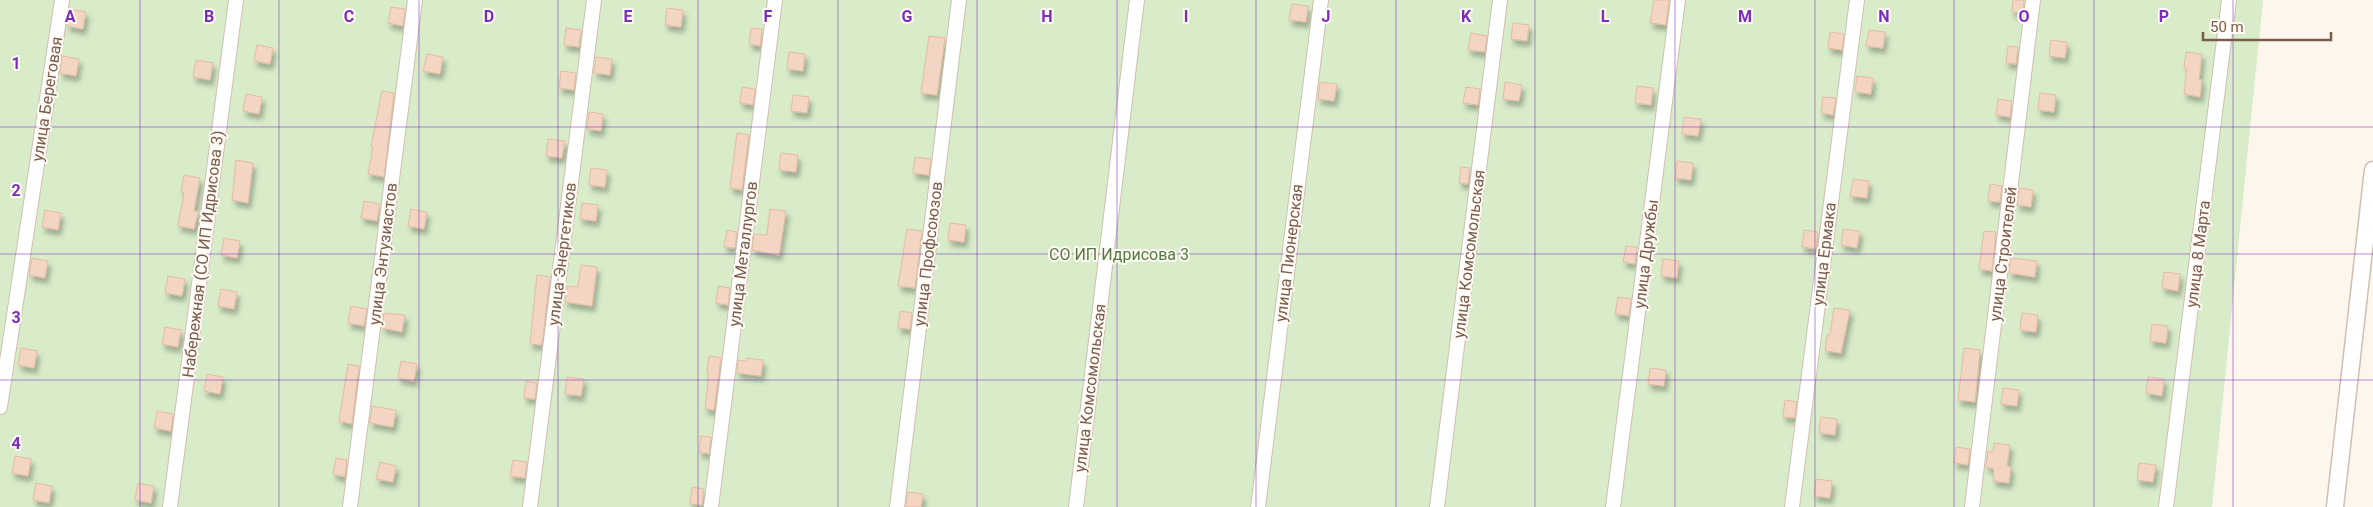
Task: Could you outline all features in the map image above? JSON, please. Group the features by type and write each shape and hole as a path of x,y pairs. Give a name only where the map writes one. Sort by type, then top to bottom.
{"street":[{"name":"улица Береговая","path":"0,406 62,0"},
{"name":"Набережная (СО ИП Идрисова 3)","path":"170,507 236,0"},
{"name":"улица Энтузиастов","path":"350,507 415,0"},
{"name":"улица Энергетиков","path":"530,507 594,0"},
{"name":"улица Металлургов","path":"711,507 775,0"},
{"name":"улица Профсоюзов","path":"897,507 959,0"},
{"name":"улица Комсомольская","path":"1076,507 1137,0"},
{"name":"улица Пионерская","path":"1258,507 1320,0"},
{"name":"улица Комсомольская","path":"1437,507 1500,0"},
{"name":"улица Дружбы","path":"1614,507 1678,0"},
{"name":"улица Ермака","path":"1792,507 1857,0"},
{"name":"улица Строителей","path":"1972,507 2034,0"},
{"name":"улица 8 Марта","path":"2166,507 2229,0"},
{"path":"2335,507 2373,170"}],"green space":[{"name":"СО ИП Идрисова 3","path":"0,0 2263,0 2212,507 0,507"}],"building":[{"path":"1654,0 1669,0 1666,25 1650,23"},
{"path":"2013,0 2024,0 2023,13 2012,12"},
{"path":"1292,4 1308,6 1306,22 1289,20"},
{"path":"391,7 405,9 403,26 388,23"},
{"path":"667,8 683,10 681,27 665,25"},
{"path":"70,9 86,12 83,29 67,26"},
{"path":"1513,23 1529,25 1527,41 1511,39"},
{"path":"566,28 581,30 579,47 564,45"},
{"path":"751,28 762,29 760,46 749,44"},
{"path":"1869,30 1885,32 1883,48 1866,46"},
{"path":"1830,32 1844,34 1842,50 1828,48"},
{"path":"1471,33 1487,36 1485,52 1468,50"},
{"path":"929,36 945,38 937,95 921,93"},
{"path":"2051,40 2067,42 2065,58 2049,56"},
{"path":"257,45 273,48 270,64 254,61"},
{"path":"2008,46 2018,47 2016,64 2006,63"},
{"path":"789,52 805,54 803,71 787,69"},
{"path":"2186,52 2202,54 2199,80 2202,80 2200,97 2184,94 2187,68 2184,68"},
{"path":"427,54 443,57 440,74 423,71"},
{"path":"62,56 79,59 76,76 60,73"},
{"path":"596,57 612,59 610,75 594,73"},
{"path":"196,60 213,63 210,80 193,77"},
{"path":"561,71 576,73 574,90 559,88"},
{"path":"1857,76 1873,78 1871,94 1855,92"},
{"path":"1320,82 1337,84 1334,101 1318,99"},
{"path":"1505,82 1522,85 1519,101 1503,99"},
{"path":"1637,86 1653,88 1651,105 1635,103"},
{"path":"742,87 755,89 753,105 740,103"},
{"path":"1466,87 1480,89 1478,105 1463,103"},
{"path":"382,91 394,93 384,177 368,174 373,147 371,146"},
{"path":"2040,93 2056,95 2054,112 2038,110"},
{"path":"246,94 262,97 259,114 243,111"},
{"path":"793,95 809,97 807,113 791,111"},
{"path":"1823,97 1836,98 1833,115 1821,113"},
{"path":"1998,99 2012,101 2010,117 1996,115"},
{"path":"589,112 603,114 601,131 587,129"},
{"path":"1684,117 1701,119 1698,136 1682,134"},
{"path":"737,133 749,135 742,190 730,188"},
{"path":"548,139 565,141 562,158 546,156"},
{"path":"781,153 798,155 796,172 779,170"},
{"path":"915,157 931,159 929,175 913,173"},
{"path":"236,160 253,163 248,203 232,200"},
{"path":"1677,161 1693,163 1691,180 1675,178"},
{"path":"1461,167 1470,168 1468,184 1459,183"},
{"path":"591,168 607,170 605,187 589,185"},
{"path":"184,175 200,178 194,211 198,212 194,229 178,226 184,193 181,192"},
{"path":"1853,179 1869,181 1867,198 1850,196"},
{"path":"1990,184 2002,186 2000,202 1988,201"},
{"path":"2019,188 2033,190 2031,207 2017,205"},
{"path":"364,201 380,204 377,221 361,218"},
{"path":"582,203 598,205 596,221 580,219"},
{"path":"411,209 427,212 424,229 408,226"},
{"path":"770,209 786,211 779,255 752,250 754,234 767,235"},
{"path":"45,210 61,213 58,230 42,227"},
{"path":"950,223 966,225 964,242 948,240"},
{"path":"907,229 922,231 915,288 898,286"},
{"path":"1843,229 1860,231 1857,248 1841,245"},
{"path":"727,230 737,232 735,248 724,247"},
{"path":"1804,230 1818,232 1816,249 1802,247"},
{"path":"1984,231 1996,232 1992,271 1979,269"},
{"path":"224,238 240,241 237,258 221,255"},
{"path":"1626,246 1637,247 1635,264 1623,262"},
{"path":"32,258 48,261 45,278 29,275"},
{"path":"2011,258 2037,261 2035,277 2009,273"},
{"path":"1663,259 1679,261 1677,278 1661,276"},
{"path":"581,265 597,267 592,306 565,302 567,286 578,287"},
{"path":"2164,272 2180,274 2178,291 2162,288"},
{"path":"537,275 550,277 542,345 530,344"},
{"path":"168,276 185,279 182,296 165,293"},
{"path":"718,286 730,288 728,305 716,303"},
{"path":"221,289 237,292 234,309 218,306"},
{"path":"1618,297 1631,299 1629,316 1615,314"},
{"path":"351,306 367,309 364,326 348,323"},
{"path":"1834,308 1850,310 1841,353 1825,351 1827,335 1830,335"},
{"path":"900,311 912,313 910,329 898,328"},
{"path":"384,313 405,315 402,332 382,328"},
{"path":"2022,313 2038,315 2036,332 2020,330"},
{"path":"2152,324 2168,326 2166,343 2150,341"},
{"path":"165,327 181,330 178,347 162,344"},
{"path":"21,348 37,351 34,368 18,365"},
{"path":"1964,348 1980,350 1975,402 1958,400"},
{"path":"709,356 721,358 714,410 705,409"},
{"path":"747,358 763,360 761,376 737,373 738,360 746,361"},
{"path":"401,361 417,364 414,381 398,378"},
{"path":"348,364 359,366 352,424 339,421"},
{"path":"1650,368 1666,370 1664,386 1648,384"},
{"path":"207,374 223,377 220,394 204,391"},
{"path":"567,377 584,379 581,396 565,394"},
{"path":"2148,377 2164,379 2162,396 2146,393"},
{"path":"526,381 537,383 535,399 524,398"},
{"path":"2003,388 2019,390 2017,406 2001,404"},
{"path":"1785,400 1797,402 1795,418 1783,417"},
{"path":"372,406 396,410 393,427 370,423"},
{"path":"157,411 173,414 171,431 154,428"},
{"path":"1821,417 1837,419 1835,435 1819,433"},
{"path":"701,436 711,437 709,454 699,452"},
{"path":"1994,443 2010,445 2007,466 2011,467 2009,483 1993,481 1994,469 1986,467 1988,451 1993,452"},
{"path":"1956,447 1970,449 1968,465 1954,463"},
{"path":"15,456 31,459 28,476 12,473"},
{"path":"336,458 347,460 345,477 333,474"},
{"path":"513,460 527,462 525,478 510,476"},
{"path":"380,462 396,466 393,482 376,479"},
{"path":"2139,463 2156,465 2153,482 2137,480"},
{"path":"1816,479 1832,481 1830,498 1814,496"},
{"path":"36,483 52,486 49,503 33,500"},
{"path":"138,483 154,486 151,503 135,500"},
{"path":"692,487 704,489 702,505 690,504"},
{"path":"908,492 923,494 921,507 906,507"}]}
